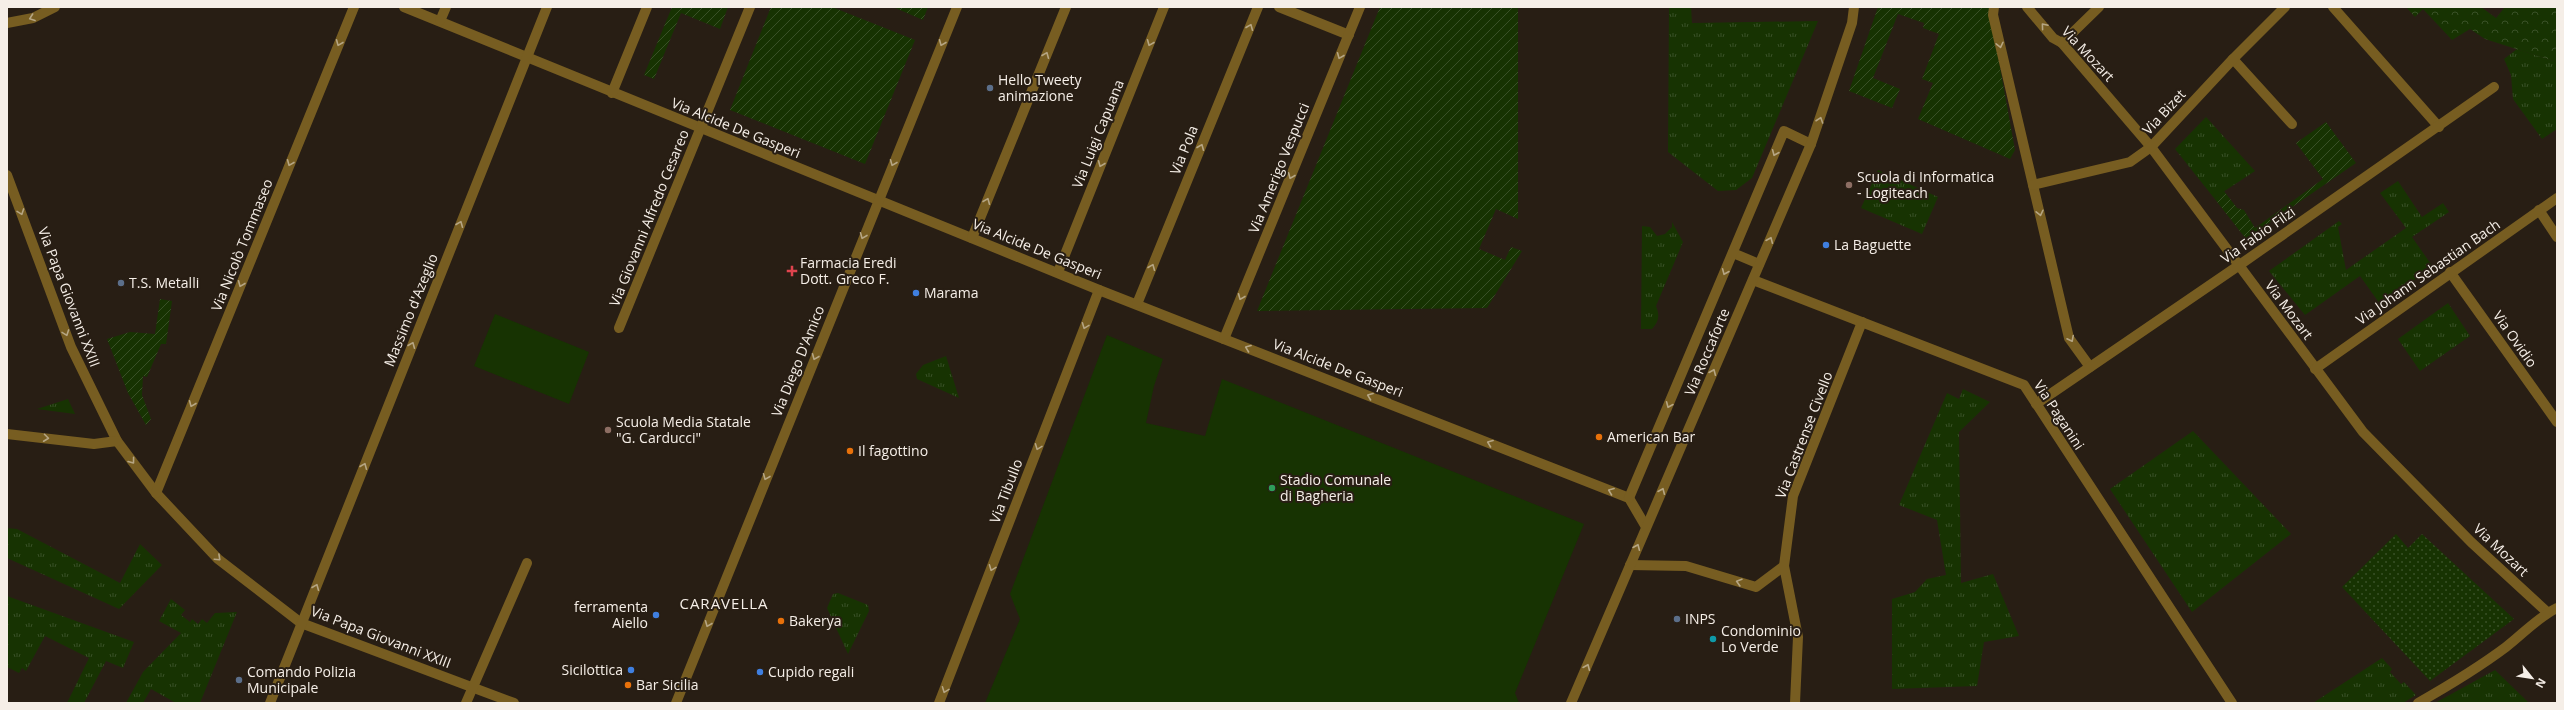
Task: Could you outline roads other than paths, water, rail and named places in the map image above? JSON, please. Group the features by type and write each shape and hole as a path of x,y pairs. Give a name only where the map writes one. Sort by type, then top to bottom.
{"street":[{"path":"10,25 55,7"},
{"name":"Via Nicolò Tommaseo","path":"156,493 354,7"},
{"name":"Via Alcide De Gasperi","path":"404,7 612,93 1100,290 1629,498"},
{"path":"440,21 446,7"},
{"name":"Massimo d'Azeglio","path":"270,703 547,7"},
{"path":"612,93 647,7"},
{"name":"Via Giovanni Alfredo Cesareo","path":"619,328 750,7"},
{"name":"Via Diego D'Amico","path":"676,703 957,7"},
{"path":"972,238 1066,7"},
{"name":"Via Luigi Capuana","path":"1058,272 1164,7"},
{"name":"Via Pola","path":"1137,304 1258,7"},
{"path":"1279,7 1349,35"},
{"name":"Via Amerigo Vespucci","path":"1224,339 1360,7"},
{"name":"Via Roccaforte","path":"1571,703 1812,144 1850,29 1854,7"},
{"path":"1994,7 1993,15 2069,338 2090,367"},
{"name":"Via Mozart","path":"2027,7 2053,38 2062,43 2151,147 2238,266 2363,432 2471,542 2547,612"},
{"path":"2062,43 2099,7"},
{"name":"Via Bizet","path":"2033,185 2130,162 2151,147 2233,59 2285,7"},
{"path":"2333,7 2439,127"},
{"path":"2233,59 2292,124"},
{"name":"Via Fabio Filzi","path":"2036,404 2439,127 2494,87"},
{"path":"1646,527 1629,498 1784,131 1812,144"},
{"name":"Via Papa Giovanni XXIII","path":"7,175 71,347 116,441 156,493 218,560 301,623 334,637 514,703"},
{"name":"Via Johann Sebastian Bach","path":"2315,369 2450,272 2557,198"},
{"path":"2539,210 2557,237"},
{"path":"1734,252 1759,264"},
{"name":"Via Ovidio","path":"2450,272 2557,422"},
{"name":"Via Paganini","path":"1753,280 2024,385 2232,703"},
{"name":"Via Tibullo","path":"939,703 1100,290"},
{"name":"Via Castrense Civello","path":"1795,703 1798,637 1784,566 1793,496 1862,322"},
{"path":"7,434 94,444 116,441"},
{"path":"466,703 526,563"},
{"path":"1630,565 1686,566 1756,587 1784,566"},
{"path":"2418,703 2454,683 2492,656 2547,612 2557,608"}],"place":[{"name":"Hello Tweety animazione","path":"990,88"},
{"name":"Scuola di Informatica - Logiteach","path":"1849,185"},
{"name":"La Baguette","path":"1826,245"},
{"name":"Farmacia Eredi Dott. Greco F.","path":"792,271"},
{"name":"T.S. Metalli","path":"121,283"},
{"name":"Marama","path":"916,293"},
{"name":"Scuola Media Statale \"G. Carducci\"","path":"608,430"},
{"name":"American Bar","path":"1599,437"},
{"name":"Il fagottino","path":"850,451"},
{"name":"Stadio Comunale di Bagheria","path":"1272,488"},
{"name":"ferramenta Aiello","path":"656,615"},
{"name":"INPS","path":"1677,619"},
{"name":"Bakerya","path":"781,621"},
{"name":"Condominio Lo Verde","path":"1713,639"},
{"name":"Sicilottica","path":"631,670"},
{"name":"Cupido regali","path":"760,672"},
{"name":"Comando Polizia Municipale","path":"239,680"},
{"name":"Bar Sicilia","path":"628,685"}],"district":[{"name":"CARAVELLA","path":"724,604"}]}
